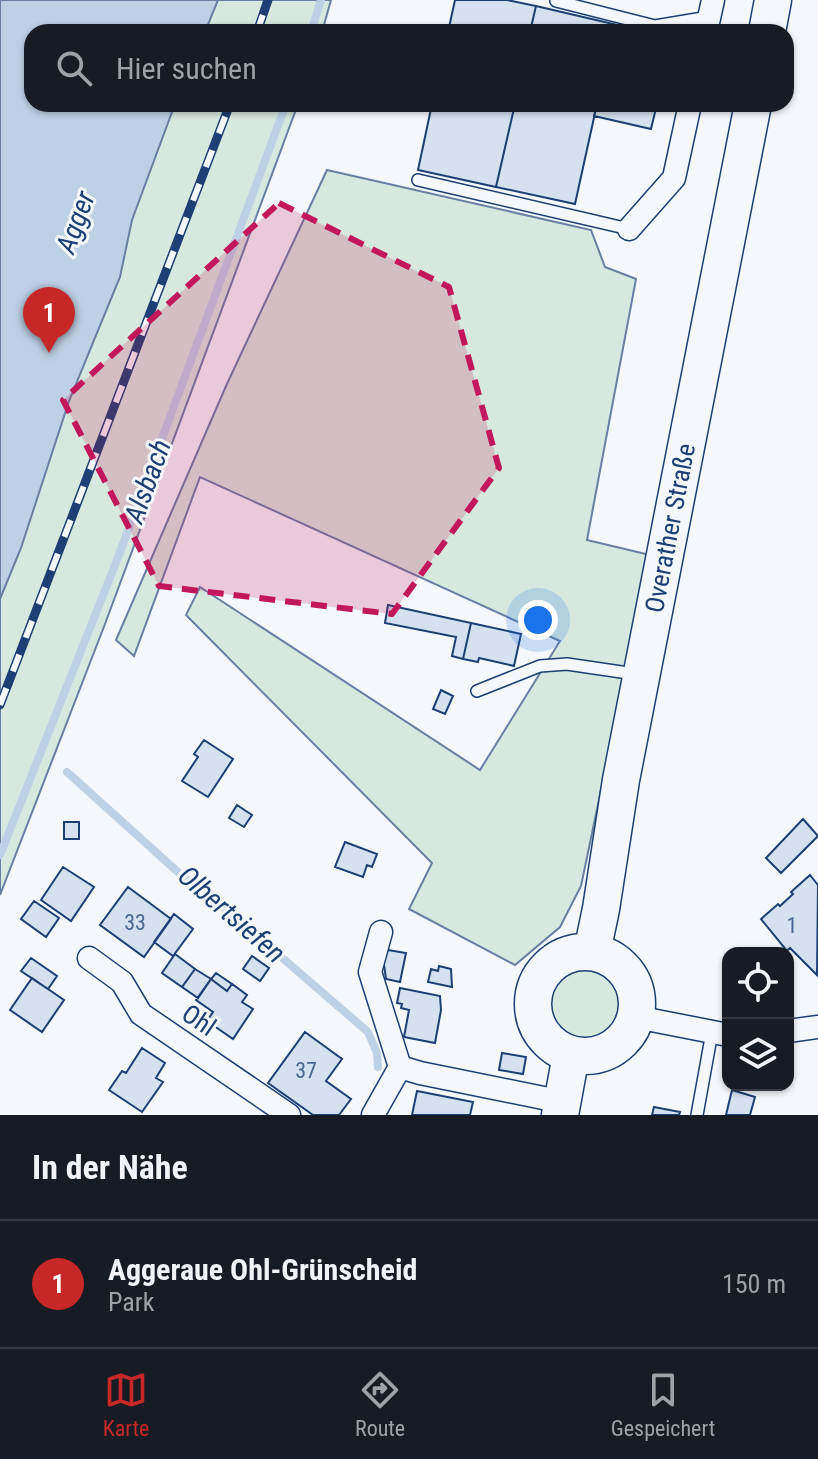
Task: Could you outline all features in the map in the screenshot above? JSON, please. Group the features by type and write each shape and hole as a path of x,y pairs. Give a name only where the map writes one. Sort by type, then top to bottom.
{"main road":[{"path":"768,24 773,0"},
{"name":"Overather Straße","path":"592,952 641,674 751,112"},
{"path":"592,952 619,964 628,975 635,988 636,1017 627,1036 611,1050 592,1056 571,1055 556,1048 537,1025 533,1009 534,994 539,979 561,957 592,952"},
{"path":"562,1109 571,1055"}],"street":[{"path":"629,229 674,178 688,112"},
{"path":"373,1115 400,1067 370,972 381,932"},
{"name":"Ohl","path":"89,958 122,982 141,1014 289,1115"},
{"path":"636,1017 720,1033"},
{"path":"794,1030 818,1027"},
{"path":"400,1067 562,1109"}],"lane":[{"path":"556,1 647,24"},
{"path":"666,24 709,16"},
{"path":"418,180 629,229"},
{"path":"477,691 540,666 567,664 641,674"},
{"path":"697,1115 720,1033"}],"highlighted area":[{"path":"279,203 449,287 499,468 392,614 159,586 63,400"}],"shaded area":[{"path":"0,0 331,0 324,24 24,24 24,112 295,112 105,624 0,895"},
{"path":"327,170 591,230 605,267 636,279 587,540 650,555 581,886 560,927 515,965 409,909 432,863 186,615 200,587 480,770 560,641 200,477 134,656 116,640 226,386"},
{"path":"585,968 611,978 621,1004 611,1030 585,1040 559,1030 549,1004 559,978"}],"water":[{"name":"Agger","path":"0,0 218,0 208,24 24,24 24,112 172,112 132,220 120,277 69,401 21,548 0,599"}],"building":[{"path":"455,0 507,0 536,6 532,24 450,24"},
{"path":"536,6 613,24 532,24"},
{"path":"430,112 513,112 496,187 418,170"},
{"path":"513,112 595,112 575,204 496,187"},
{"path":"595,112 655,112 651,129 594,116"},
{"path":"388,605 471,623 463,659 452,656 456,637 385,623"},
{"path":"471,623 521,634 514,666 479,658 478,662 463,659"},
{"path":"441,690 453,696 445,714 433,709"},
{"path":"204,740 233,759 208,797 182,781 198,757 194,754"},
{"path":"237,805 252,815 244,827 229,818"},
{"path":"803,819 818,836 781,873 766,858"},
{"path":"64,822 79,822 79,839 64,839"},
{"path":"345,842 377,854 372,867 367,865 363,877 335,867"},
{"path":"63,867 94,887 71,921 41,900"},
{"path":"810,875 818,885 817,975 794,952 794,947 784,947 761,919 778,904 780,906 793,894 791,892"},
{"path":"128,887 171,919 144,957 100,925"},
{"path":"34,901 59,918 46,937 21,919"},
{"path":"174,914 193,929 173,956 154,942"},
{"path":"388,950 406,953 400,982 386,979 383,958"},
{"path":"175,954 195,969 182,987 162,973"},
{"path":"252,956 269,968 260,981 243,969"},
{"path":"31,958 57,976 48,989 21,971"},
{"path":"439,966 451,969 452,987 428,982 431,969 438,971"},
{"path":"195,969 211,979 198,998 182,987"},
{"path":"216,973 232,984 227,991 211,979"},
{"path":"32,978 64,1000 42,1032 10,1010"},
{"path":"211,979 227,991 232,984 247,995 242,1002 253,1009 233,1039 207,1021 213,1012 196,1000"},
{"path":"400,988 440,996 441,1010 435,1043 404,1037 409,1010 397,1003"},
{"path":"305,1032 342,1059 326,1081 351,1099 339,1115 313,1115 268,1083"},
{"path":"142,1048 165,1063 156,1078 163,1082 142,1112 109,1090 122,1071 126,1073"},
{"path":"502,1053 526,1057 523,1074 499,1070"},
{"path":"417,1091 473,1102 470,1115 412,1115"},
{"path":"732,1091 755,1097 750,1115 726,1115"},
{"path":"654,1107 680,1112 679,1115 652,1115"}],"waterway":[{"name":"Alsbach","path":"314,24 321,0"},
{"name":"Alsbach","path":"0,855 117,560 283,112"},
{"name":"Olbertsiefen","path":"67,772 179,873 368,1032 377,1053 378,1067"}],"railway":[{"path":"260,24 268,0"},
{"path":"0,705 227,112"}],"place":[{"name":"Aggeraue Ohl-Grünscheid","path":"49,353"}]}
